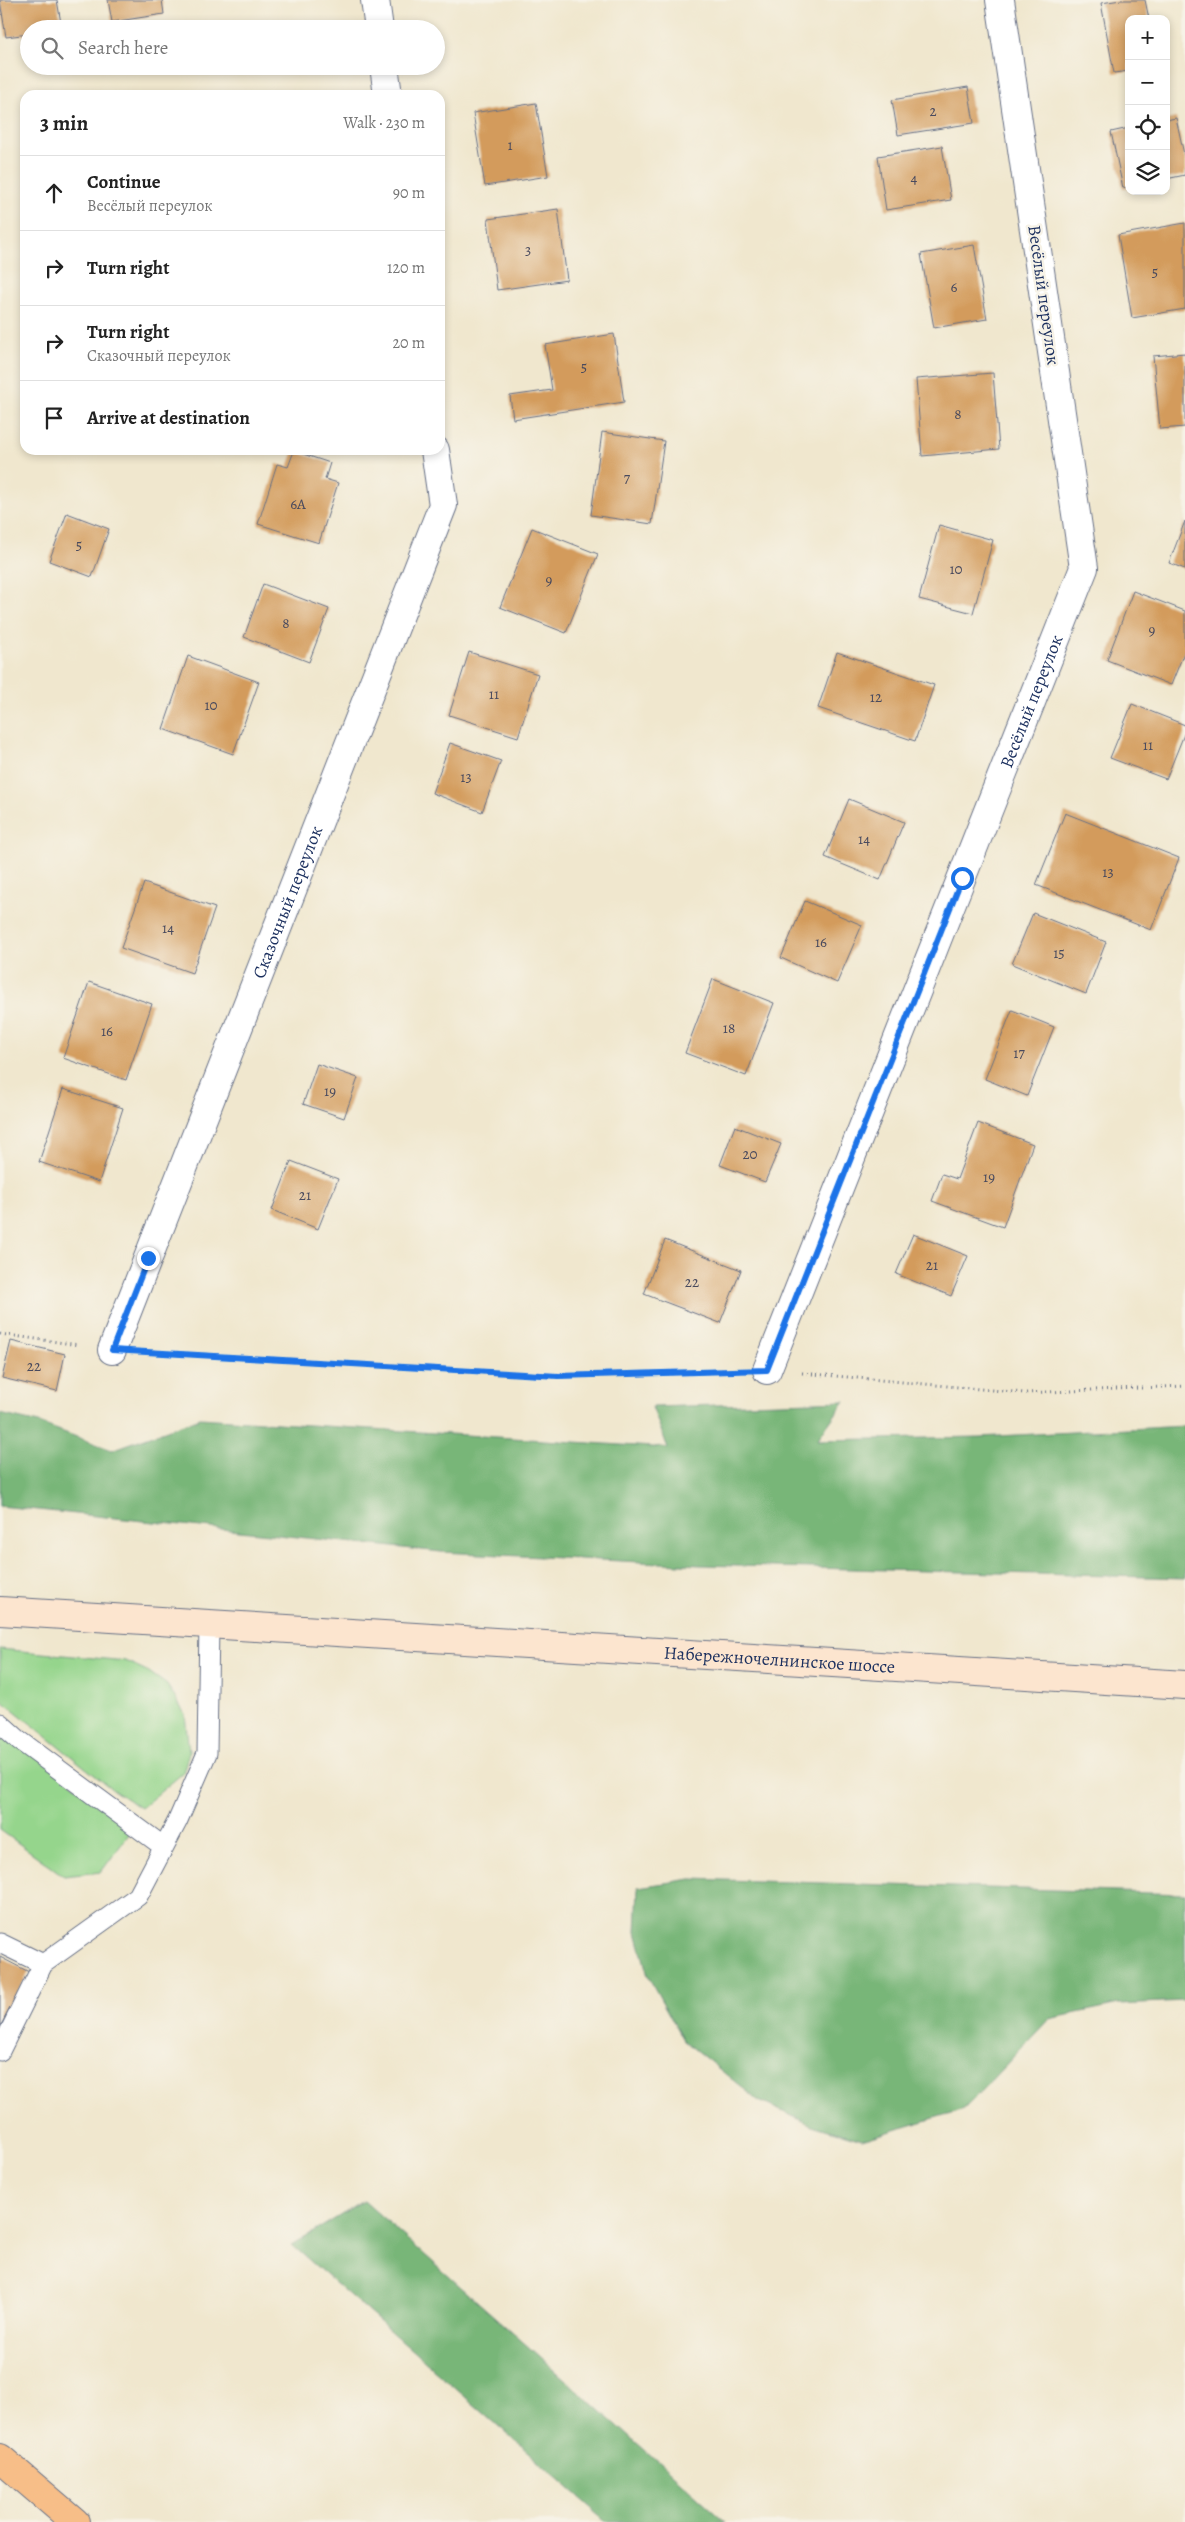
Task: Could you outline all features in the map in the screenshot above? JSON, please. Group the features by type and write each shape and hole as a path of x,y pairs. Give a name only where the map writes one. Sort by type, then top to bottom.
{"main road":[{"name":"Набережночелнинское шоссе","path":"0,1611 1185,1685"},
{"path":"0,2458 74,2522"}],"street":[{"path":"375,0 378,20"},
{"name":"Весёлый переулок","path":"767,1370 1084,568 1000,0"},
{"path":"385,75 387,90"},
{"name":"Сказочный переулок","path":"112,1350 443,505 436,455"}],"lane":[{"path":"0,2051 43,1964 138,1896 164,1847 207,1753 209,1625"},
{"path":"0,1724 164,1847"},
{"path":"0,1943 43,1964"}],"path":[{"path":"0,1334 112,1350 558,1376 767,1370 1025,1393 1185,1386"}],"green space":[{"path":"845,1401 817,1440 980,1437 1185,1426 1185,1578 701,1565 441,1552 0,1506 0,1414 39,1423 112,1450 200,1418 668,1448 652,1407"},
{"path":"0,1649 126,1661 149,1672 167,1685 185,1714 189,1752 183,1773 141,1808 113,1790 0,1699"},
{"path":"0,1727 132,1830 101,1872 64,1876 0,1830"},
{"path":"691,1879 1185,1894 1185,2001 1119,2004 1049,2019 964,2109 862,2140 812,2125 759,2101 683,2040 648,1976 636,1932 638,1887"},
{"path":"364,2201 726,2522 608,2522 292,2245"}],"building":[{"path":"0,0 57,0 60,20 20,20 20,35 6,37"},
{"path":"108,0 162,0 164,14 125,20 112,20"},
{"path":"1121,0 1145,0 1148,15 1125,15 1125,72 1114,73 1101,3"},
{"path":"968,87 974,123 898,135 892,100"},
{"path":"536,103 548,176 485,186 473,113"},
{"path":"1176,118 1185,159 1185,175 1170,178 1170,150 1170,119"},
{"path":"1125,129 1125,188 1123,188 1111,132"},
{"path":"942,146 951,200 886,210 878,156"},
{"path":"558,209 567,280 497,290 488,219"},
{"path":"1185,223 1185,309 1132,318 1118,235"},
{"path":"974,245 987,319 934,328 921,254"},
{"path":"614,334 624,402 513,419 510,396 552,390 545,345"},
{"path":"1185,353 1185,427 1160,429 1153,356"},
{"path":"993,373 999,449 922,456 916,379"},
{"path":"602,432 664,441 652,524 591,515"},
{"path":"292,455 306,455 330,463 325,479 338,483 319,543 258,524 277,464 288,467"},
{"path":"67,513 109,529 92,577 49,561"},
{"path":"1185,521 1185,569 1169,563"},
{"path":"939,525 993,540 973,613 919,599"},
{"path":"532,528 598,554 566,633 500,607"},
{"path":"263,584 329,609 309,662 244,637"},
{"path":"1133,591 1185,611 1185,650 1171,685 1107,660"},
{"path":"469,652 538,674 518,737 449,715"},
{"path":"837,652 934,685 915,741 818,708"},
{"path":"188,656 259,682 233,754 163,729"},
{"path":"1132,704 1185,725 1185,732 1166,779 1110,758"},
{"path":"450,743 501,761 482,812 432,793"},
{"path":"849,799 904,822 880,880 825,857"},
{"path":"1065,813 1179,858 1151,930 1036,885"},
{"path":"144,883 215,908 192,973 121,948"},
{"path":"805,901 862,925 837,983 781,958"},
{"path":"1033,913 1106,942 1086,994 1012,964"},
{"path":"713,979 774,1003 746,1076 685,1053"},
{"path":"89,982 152,1004 126,1080 63,1058"},
{"path":"1012,1010 1054,1027 1027,1096 985,1079"},
{"path":"317,1064 358,1078 344,1118 303,1104"},
{"path":"63,1089 123,1108 99,1182 39,1162"},
{"path":"978,1123 1033,1144 1003,1227 932,1201 942,1174 957,1179"},
{"path":"735,1126 781,1144 765,1182 720,1165"},
{"path":"291,1161 338,1179 318,1229 272,1210"},
{"path":"913,1234 968,1256 951,1296 896,1274"},
{"path":"665,1240 741,1270 720,1323 644,1294"},
{"path":"11,1341 65,1354 57,1391 2,1378"},
{"path":"0,1957 29,1972 0,2027"}],"route":[{"path":"148,1258 112,1350 558,1376 767,1370 962,878"}]}
